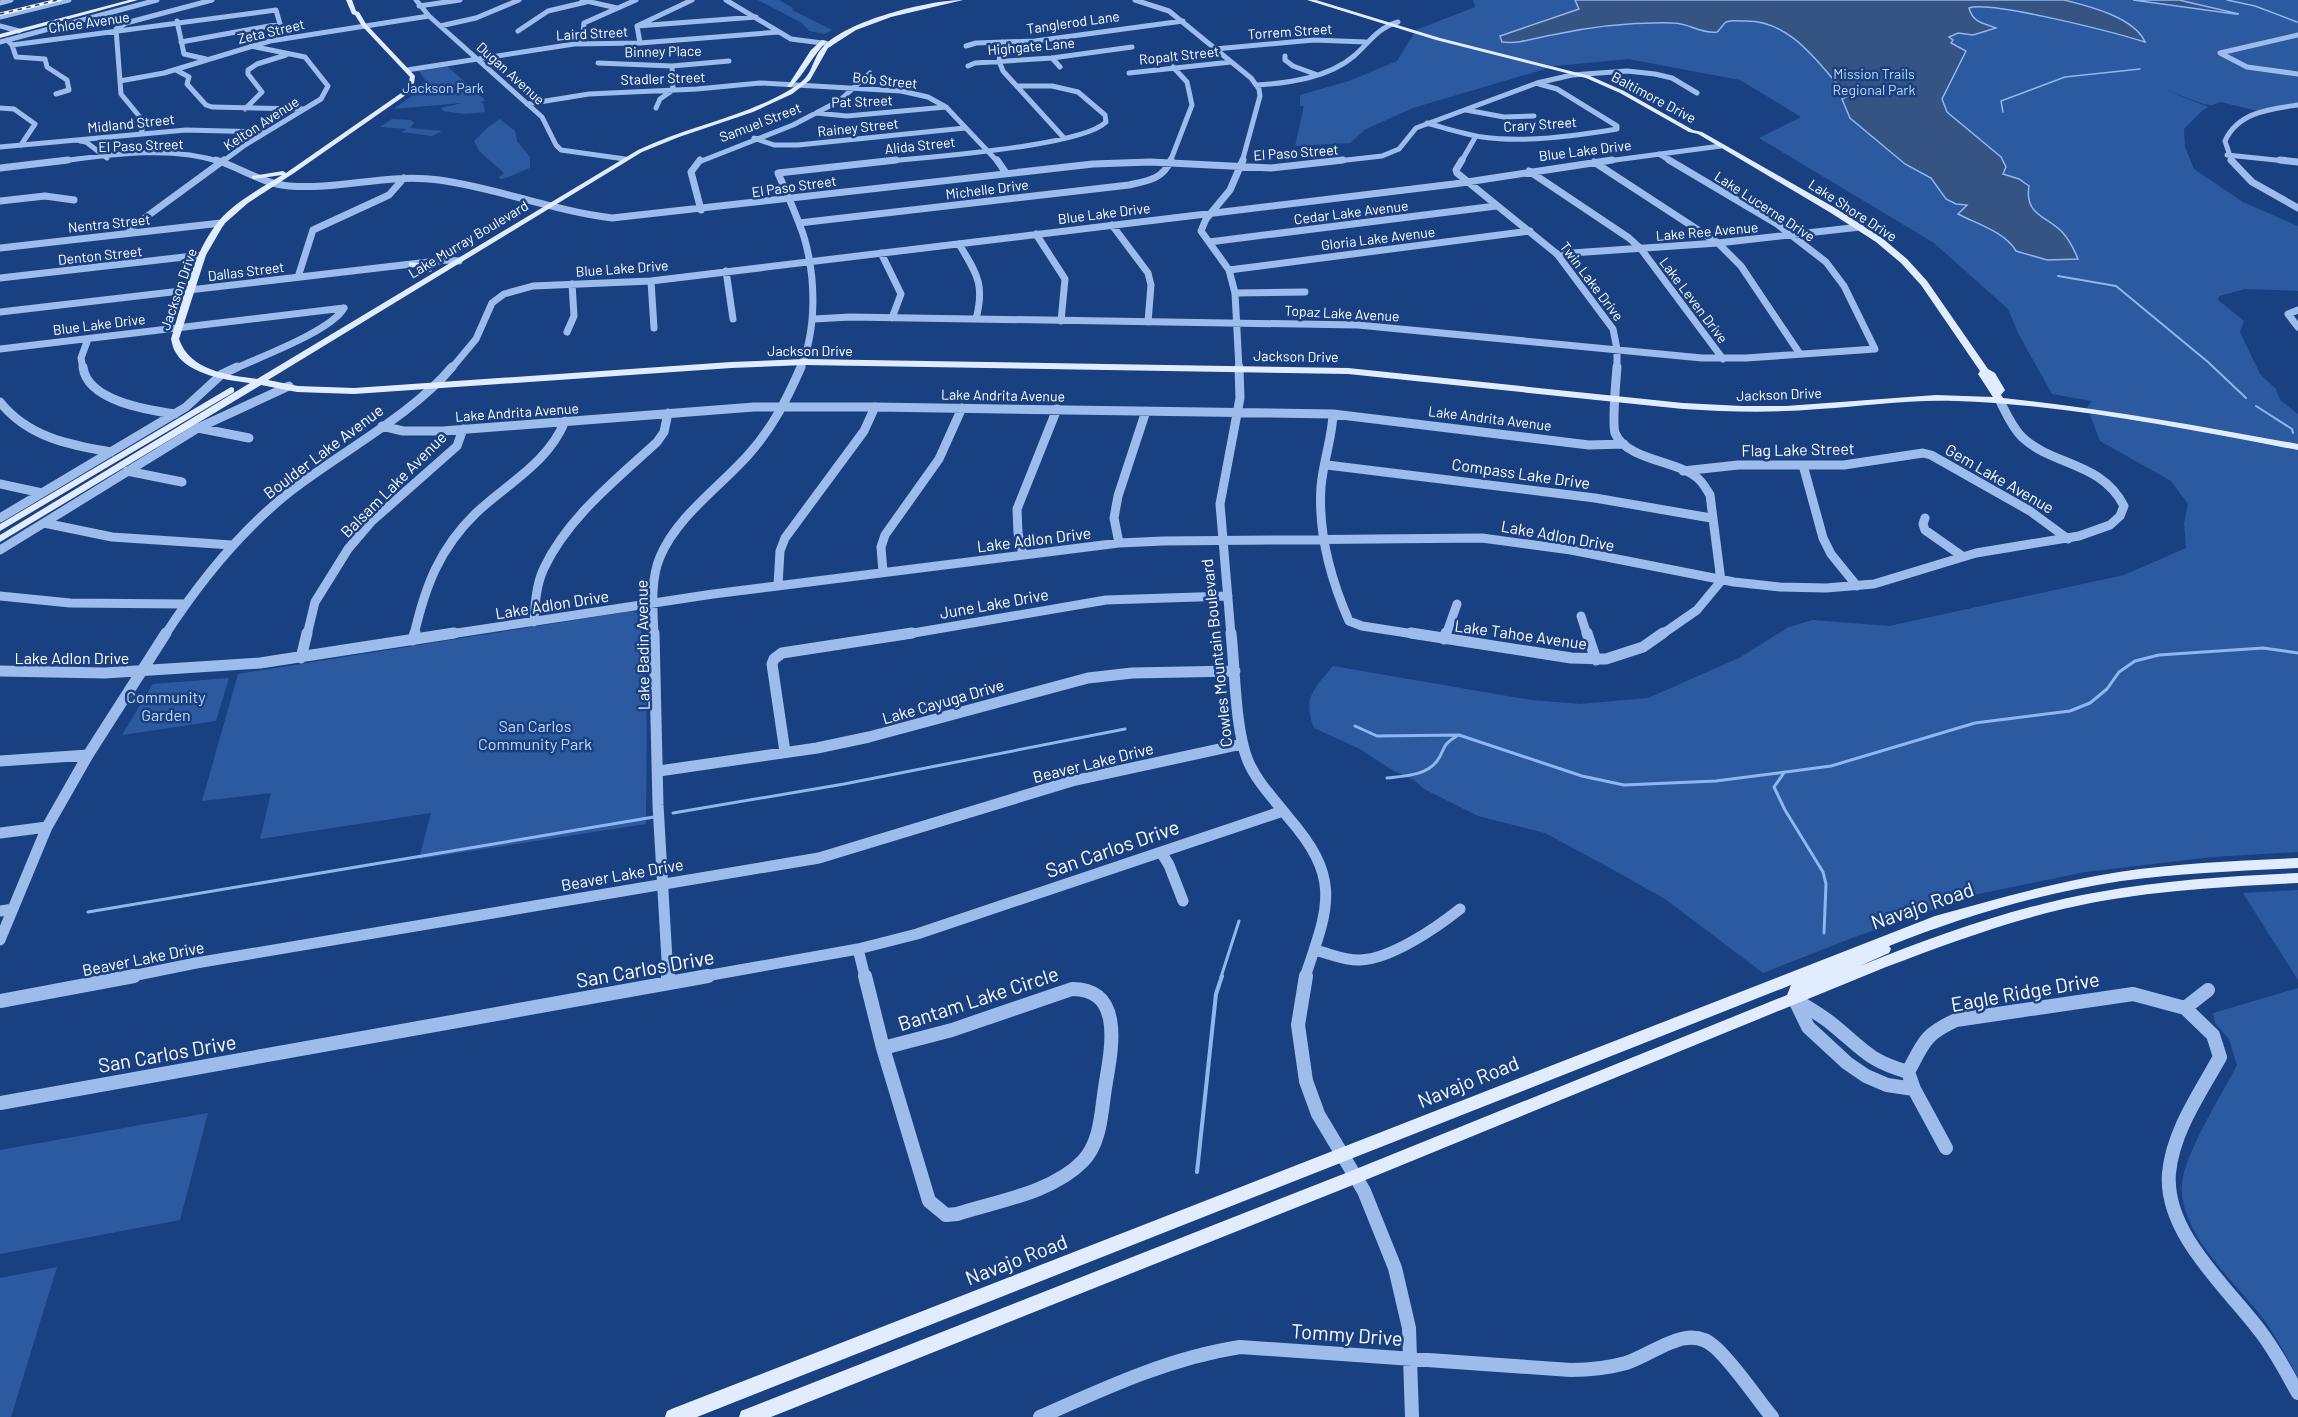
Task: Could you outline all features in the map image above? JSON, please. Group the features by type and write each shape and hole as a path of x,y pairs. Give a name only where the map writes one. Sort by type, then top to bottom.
{"main road":[{"path":"16,30 124,0"},
{"path":"0,34 135,0"},
{"path":"349,0 354,13 357,13 364,25 407,70"},
{"path":"356,0 360,12 357,13"},
{"name":"Lake Murray Boulevard","path":"0,528 614,158 658,137 758,104 796,80 809,55 820,44 845,29 896,12 945,0"},
{"name":"Lake Murray Boulevard","path":"0,539 625,159 670,137 755,110 800,85 812,73 820,55 830,44 854,30 909,12 960,0"},
{"name":"Baltimore Drive","path":"1310,0 1589,74 1631,91 1701,130 1700,133"},
{"name":"Baltimore Drive","path":"1322,0 1464,46 1579,74 1603,83 1691,131 1700,133"},
{"path":"845,29 854,30"},
{"name":"Jackson Drive","path":"407,70 413,77 410,90 245,201 221,223 202,255 178,328 175,344 181,356 195,366 222,374 297,389 354,392 435,384 805,359 1239,365 1358,371 1616,396 1693,406 1768,410 1929,398 1999,397 2096,407 2298,442"},
{"name":"Lake Shore Drive","path":"1700,133 1860,227 1904,261 1924,283 1985,371 1982,374 1990,389 1999,397"},
{"name":"Jackson Drive","path":"272,183 284,173 311,158"},
{"path":"254,177 284,173"},
{"path":"412,264 423,266 428,271"},
{"name":"Jackson Drive","path":"1999,397 2298,447"},
{"name":"Navajo Road","path":"674,1417 1940,920 2024,896 2119,877 2221,866 2298,862"},
{"path":"748,1417 1357,1176 1794,998 1948,938 2034,911 2139,891 2298,878"},
{"path":"1794,998 1796,988 1857,963 1940,920"}],"street":[{"path":"0,3 11,0"},
{"path":"0,17 69,0"},
{"path":"3,41 157,0"},
{"path":"141,134 144,122 122,94 116,30 126,23 212,0"},
{"path":"418,3 460,0"},
{"path":"440,26 476,18 519,0"},
{"path":"582,43 584,23 636,0"},
{"path":"638,26 642,22 692,0"},
{"path":"726,0 796,41 830,44"},
{"path":"1135,0 1159,6 1183,21 1256,85 1260,96 1240,167 1228,193 1208,214 1201,231 1209,242"},
{"path":"518,30 548,12 584,1 617,8"},
{"name":"Dugan Avenue","path":"418,3 429,16 544,119 556,145 561,150 625,159"},
{"name":"Chloe Avenue","path":"12,45 276,9 280,24 181,42"},
{"name":"Zeta Street","path":"120,81 176,70 291,36 429,16"},
{"path":"638,26 756,17"},
{"path":"177,21 184,54 209,60"},
{"name":"Tanglerod Lane","path":"966,46 976,43 1047,39 1183,21"},
{"path":"1256,85 1290,82 1348,60 1382,27 1394,23"},
{"path":"0,26 16,30"},
{"path":"638,26 640,43"},
{"name":"Laird Street","path":"407,70 582,43 640,43 779,32"},
{"path":"2298,35 2220,53 2257,69 2298,74"},
{"name":"Torrem Street","path":"1215,49 1314,39 1366,42"},
{"path":"3,41 12,45 16,57 45,59 48,68 67,80 69,90 56,94"},
{"path":"1002,42 999,61 1003,71 1064,138"},
{"name":"Kelton Avenue","path":"129,233 131,228 265,132 324,97 328,86 306,58 251,46"},
{"name":"Highgate Lane","path":"968,66 1132,47"},
{"path":"245,109 262,92 248,75 248,70 257,64 290,54"},
{"path":"1285,56 1285,60 1293,66 1315,74"},
{"path":"1052,58 1060,67"},
{"name":"Binney Place","path":"598,63 672,66 729,61"},
{"name":"Ropalt Street","path":"1129,73 1231,62"},
{"path":"656,108 660,99 673,90 672,66"},
{"path":"1169,163 1192,105 1187,82 1173,67"},
{"path":"176,70 189,77 187,84 206,105 217,108 304,109"},
{"name":"El Paso Street","path":"0,168 172,154 224,161 254,177 272,183 306,186 404,178 446,181 584,216 612,218 701,210 1093,164 1169,163 1290,167 1382,156 1400,149 1411,132 1427,123 1537,83 1579,74 1627,71 1654,74 1672,78 1696,93"},
{"name":"Samuel Street","path":"701,210 691,172 694,165 710,155 793,125 839,102 870,73"},
{"name":"Crary Street","path":"1427,123 1476,136 1527,139 1617,129 1617,126 1557,89 1537,83"},
{"name":"Stadler Street","path":"527,104 589,93 753,84 800,85"},
{"name":"Bob Street","path":"800,85 909,92 934,99 946,107 989,150 1006,173"},
{"name":"Alida Street","path":"778,173 989,150 1085,134 1100,128 1106,122 1105,115 1078,92 1052,86 1017,86"},
{"path":"2298,105 2259,113 2234,125 2224,141 2227,155 2239,171 2256,184 2298,208"},
{"name":"Pat Street","path":"816,113 854,116 946,107"},
{"path":"0,108 14,109 35,124 21,145"},
{"path":"1465,110 1504,117 1534,116"},
{"name":"Rainey Street","path":"754,138 774,145 798,146 965,128"},
{"name":"Midland Street","path":"0,147 204,129 265,132"},
{"path":"1466,182 1456,170 1476,136"},
{"path":"80,140 107,158"},
{"name":"Blue Lake Drive","path":"492,303 500,296 521,289 572,284 651,281 1466,182 1529,171 1721,146"},
{"name":"Lake Lucerne Drive","path":"1659,154 1777,224 1826,262 1844,286 1875,348 1867,351"},
{"path":"2227,155 2298,162"},
{"path":"1594,162 1718,243 1741,266 1800,354"},
{"name":"Michelle Drive","path":"799,223 1134,184 1160,176 1166,172 1169,163"},
{"path":"207,173 238,168"},
{"name":"Lake Leven Drive","path":"1529,171 1629,238 1641,249 1723,359"},
{"name":"Lake Badin Avenue","path":"668,983 658,805 659,771 653,604 656,568 660,556 679,525 749,454 784,406 805,359 814,319 809,262 799,223 778,173"},
{"path":"298,277 313,230 331,219 389,194 399,188 404,178"},
{"name":"Twin Lake Drive","path":"1466,182 1557,254 1613,328 1617,349 1615,432 1624,444"},
{"path":"0,201 45,196 74,200"},
{"name":"Cedar Lake Avenue","path":"1209,242 1496,206"},
{"name":"Nentra Street","path":"0,248 221,223"},
{"path":"1112,225 1148,273 1150,285 1148,322"},
{"name":"Lake Ree Avenue","path":"1557,254 1718,243 1860,227"},
{"name":"Gloria Lake Avenue","path":"1229,270 1530,231"},
{"path":"1036,234 1065,279 1061,321"},
{"name":"Cowles Mountain Boulevard","path":"1209,242 1229,270 1236,293 1240,398 1220,504 1221,540 1242,744 1245,755 1263,787 1310,844 1325,876 1326,912 1299,1009 1301,1055 1310,1096 1357,1176 1383,1233 1404,1301 1411,1360 1412,1417"},
{"path":"959,244 982,285 976,319"},
{"path":"881,253 901,294 892,318"},
{"name":"Denton Street","path":"0,278 202,255"},
{"name":"Dallas Street","path":"0,312 446,260 459,261"},
{"path":"726,271 733,319"},
{"path":"651,281 654,328"},
{"path":"567,332 574,316 572,284"},
{"path":"1236,293 1305,292"},
{"name":"Boulder Lake Avenue","path":"0,940 6,910 47,826 88,755 185,604 232,545 291,491 345,450 382,426 435,384 460,360 476,339 492,303"},
{"name":"Blue Lake Drive","path":"3,351 344,308 340,315 303,338 222,374"},
{"path":"2298,310 2289,312 2298,327"},
{"name":"Topaz Lake Avenue","path":"814,319 976,319 1370,326 1723,359 1867,351"},
{"path":"88,339 82,351 81,368 86,378 96,388 128,404 175,414"},
{"path":"0,518 175,414 222,374"},
{"path":"0,550 198,428 290,386"},
{"name":"Lake Shore Drive","path":"1999,397 2016,430 2023,438 2104,482 2122,501 2122,514 2116,522 2085,535 2068,539"},
{"path":"0,402 16,419 43,435 81,447 111,452"},
{"name":"Lake Andrita Avenue","path":"382,426 412,432 784,406 962,408 1333,414 1589,445 1624,444"},
{"path":"778,585 780,551 785,538 864,431 875,407"},
{"path":"883,572 881,547 885,535 943,454 956,428 962,408"},
{"path":"1023,555 1018,533 1017,509 1057,410"},
{"path":"1119,543 1114,518 1118,496 1146,411"},
{"path":"534,622 543,570 552,552 586,510 657,442 664,432 668,413"},
{"path":"1324,540 1320,495 1333,433 1333,414"},
{"path":"413,640 425,589 446,551 476,513 549,450 562,434 565,421"},
{"path":"198,428 249,438"},
{"name":"Balsam Lake Avenue","path":"301,658 315,602 348,549 371,522 457,446 463,429"},
{"path":"1624,444 1683,471 1698,480 1708,491 1721,581"},
{"name":"Gem Lake Avenue","path":"1913,453 1931,455 2030,511 2068,539"},
{"name":"Flag Lake Street","path":"1683,471 1720,465 1844,465 1913,453"},
{"name":"Compass Lake Drive","path":"1326,465 1595,498 1711,518"},
{"path":"1803,465 1822,538 1831,554 1857,586"},
{"path":"127,471 182,482"},
{"path":"0,484 42,493"},
{"path":"1925,518 1923,524 1925,530 1962,556"},
{"path":"44,523 112,537 232,545"},
{"name":"Lake Adlon Drive","path":"0,671 59,674 218,668 301,658 778,585 1119,543 1221,540 1505,540 1721,581 1811,587 1857,586 1902,578 1985,550 2068,539"},
{"name":"Lake Tahoe Avenue","path":"1324,540 1349,621 1362,626 1571,658 1596,660 1624,655 1643,646 1697,610 1721,581"},
{"path":"0,596 70,603 185,604"},
{"name":"June Lake Drive","path":"785,752 772,664 774,659 789,652 955,627 1106,600 1228,596"},
{"path":"1444,639 1457,604"},
{"path":"1581,616 1596,660"},
{"name":"Lake Cayuga Drive","path":"659,771 869,737 1088,678 1132,673 1235,671"},
{"name":"Beaver Lake Drive","path":"0,1001 63,991 196,963 819,858 1072,782 1242,744"},
{"path":"0,761 88,755"},
{"name":"San Carlos Drive","path":"0,1103 858,949 917,934 1283,811"},
{"path":"0,833 47,826"},
{"path":"1161,852 1169,865 1183,901"},
{"path":"1314,950 1360,960 1374,959 1445,922 1460,909"},
{"path":"858,949 883,1048"},
{"name":"Bantam Lake Circle","path":"1078,988 1089,990 1098,995 1110,1020 1113,1036 1098,1130 1093,1147 1082,1163 1055,1181 957,1214 946,1215 929,1201 883,1048 952,1030 1078,988"},
{"path":"2208,990 2185,1008 2213,1035 2220,1057 2178,1137 2168,1176 2175,1209 2197,1252 2258,1328 2298,1393"},
{"name":"Eagle Ridge Drive","path":"1908,1072 1923,1043 1934,1030 1956,1020 2133,994 2185,1008"},
{"path":"1794,998 1832,1024 1855,1047 1882,1065 1908,1072 1914,1089 1947,1148"},
{"path":"1794,998 1808,1027 1839,1056 1866,1076 1887,1085 1914,1089"},
{"path":"1839,1056 1855,1047"},
{"name":"Tommy Drive","path":"1040,1417 1062,1413 1174,1360 1220,1349 1240,1347 1585,1370 1613,1366 1686,1337 1704,1341 1715,1347 1772,1417"}],"green space":[{"path":"758,0 779,0 793,8 792,10 832,30 825,34 809,31 802,23"},
{"name":"Mission Trails Regional Park","path":"1473,0 2298,0 2298,103 2257,111 2221,102 2212,105 2203,104 2161,88 2208,107 2184,129 2185,147 2194,169 2243,202 2298,226 2298,291 2245,289 2219,296 2218,300 2244,321 2240,332 2260,374 2276,389 2280,400 2298,414 2298,852 2213,857 2085,872 1978,894 1860,935 1763,973 1665,899 1610,868 1545,833 1478,816 1424,789 1414,780 1392,770 1360,749 1314,728 1309,709 1312,694 1333,666 1531,700 1580,704 1648,698 1739,658 1789,627 1813,620 1889,626 2124,575 2186,548 2184,523 2188,504 2171,481 2100,441 2087,407 2092,401 2052,394 2018,333 2008,309 1934,243 1759,138 1801,117 1740,80 1628,59 1555,66 1413,108 1366,129 1350,143 1295,146 1304,106 1300,106 1300,95 1349,81 1397,61 1416,30 1475,7"},
{"name":"Jackson Park","path":"447,66 483,98 485,101 480,102 483,103 485,112 465,114 443,111 441,108 462,103 394,109 418,91 425,80 419,71"},
{"path":"392,119 411,120 414,123 410,128 442,131 432,136 401,132 407,129 380,127"},
{"path":"500,119 515,131 517,141 530,157 530,168 503,179 498,178 504,173 479,151 474,141"},
{"name":"San Carlos Community Park","path":"632,611 639,614 645,666 646,824 419,859 431,813 260,839 271,793 202,801 238,674"},
{"name":"Community Garden","path":"229,678 216,721 122,735 153,684"},
{"path":"2298,890 2298,980 2243,893"},
{"path":"2298,988 2298,1377 2265,1321 2224,1273 2197,1236 2187,1216 2182,1197 2183,1177 2192,1150 2237,1065 2229,1039 2215,1023 2213,1013"},
{"path":"208,1113 180,1220 0,1254 0,1150"},
{"path":"57,1267 11,1417 0,1417 0,1278"}],"shaded area":[{"path":"1575,0 2064,0 2097,9 2121,19 2139,33 2145,42 2026,13 1981,7 1969,8 1973,17 1979,22 1996,28 1973,35 1958,33 1949,37 1953,40 1951,43 1966,51 1942,99 1947,112 2001,157 2006,167 2003,174 2019,179 2029,186 2028,196 2034,210 2063,233 2078,259 2047,260 2016,251 1998,234 1958,214 1967,205 1956,204 1946,199 1931,178 1905,164 1850,118 1842,99 1848,96 1803,46 1777,28 1762,23 1733,21 1726,22 1717,32 1711,32 1679,23 1643,23 1597,27 1521,41 1502,42 1500,36 1579,9"},
{"path":"2133,0 2179,0 2239,14 2235,14"}],"waterway":[{"path":"2227,0 2255,6 2297,22"},
{"path":"2003,112 2001,101 2065,77 2140,69"},
{"path":"2058,276 2116,286 2208,362 2246,398"},
{"path":"2256,406 2292,429 2293,433"},
{"path":"1355,726 1377,736 1459,735 1582,776 1624,785 1716,781 1831,766 1975,723 2070,711 2090,703 2107,689 2119,672 2135,661 2159,655 2263,648 2298,653"},
{"path":"673,813 844,784 1125,729"},
{"path":"1387,778 1427,770 1437,761 1448,742 1457,736"},
{"path":"1784,773 1774,787 1785,810 1823,872 1826,884 1824,933"},
{"path":"88,912 654,817"},
{"path":"1221,977 1239,921"},
{"path":"1197,1172 1216,994 1222,976"}],"tram line":[{"path":"0,15 61,0"}],"railway":[{"path":"0,14 58,0"}]}
